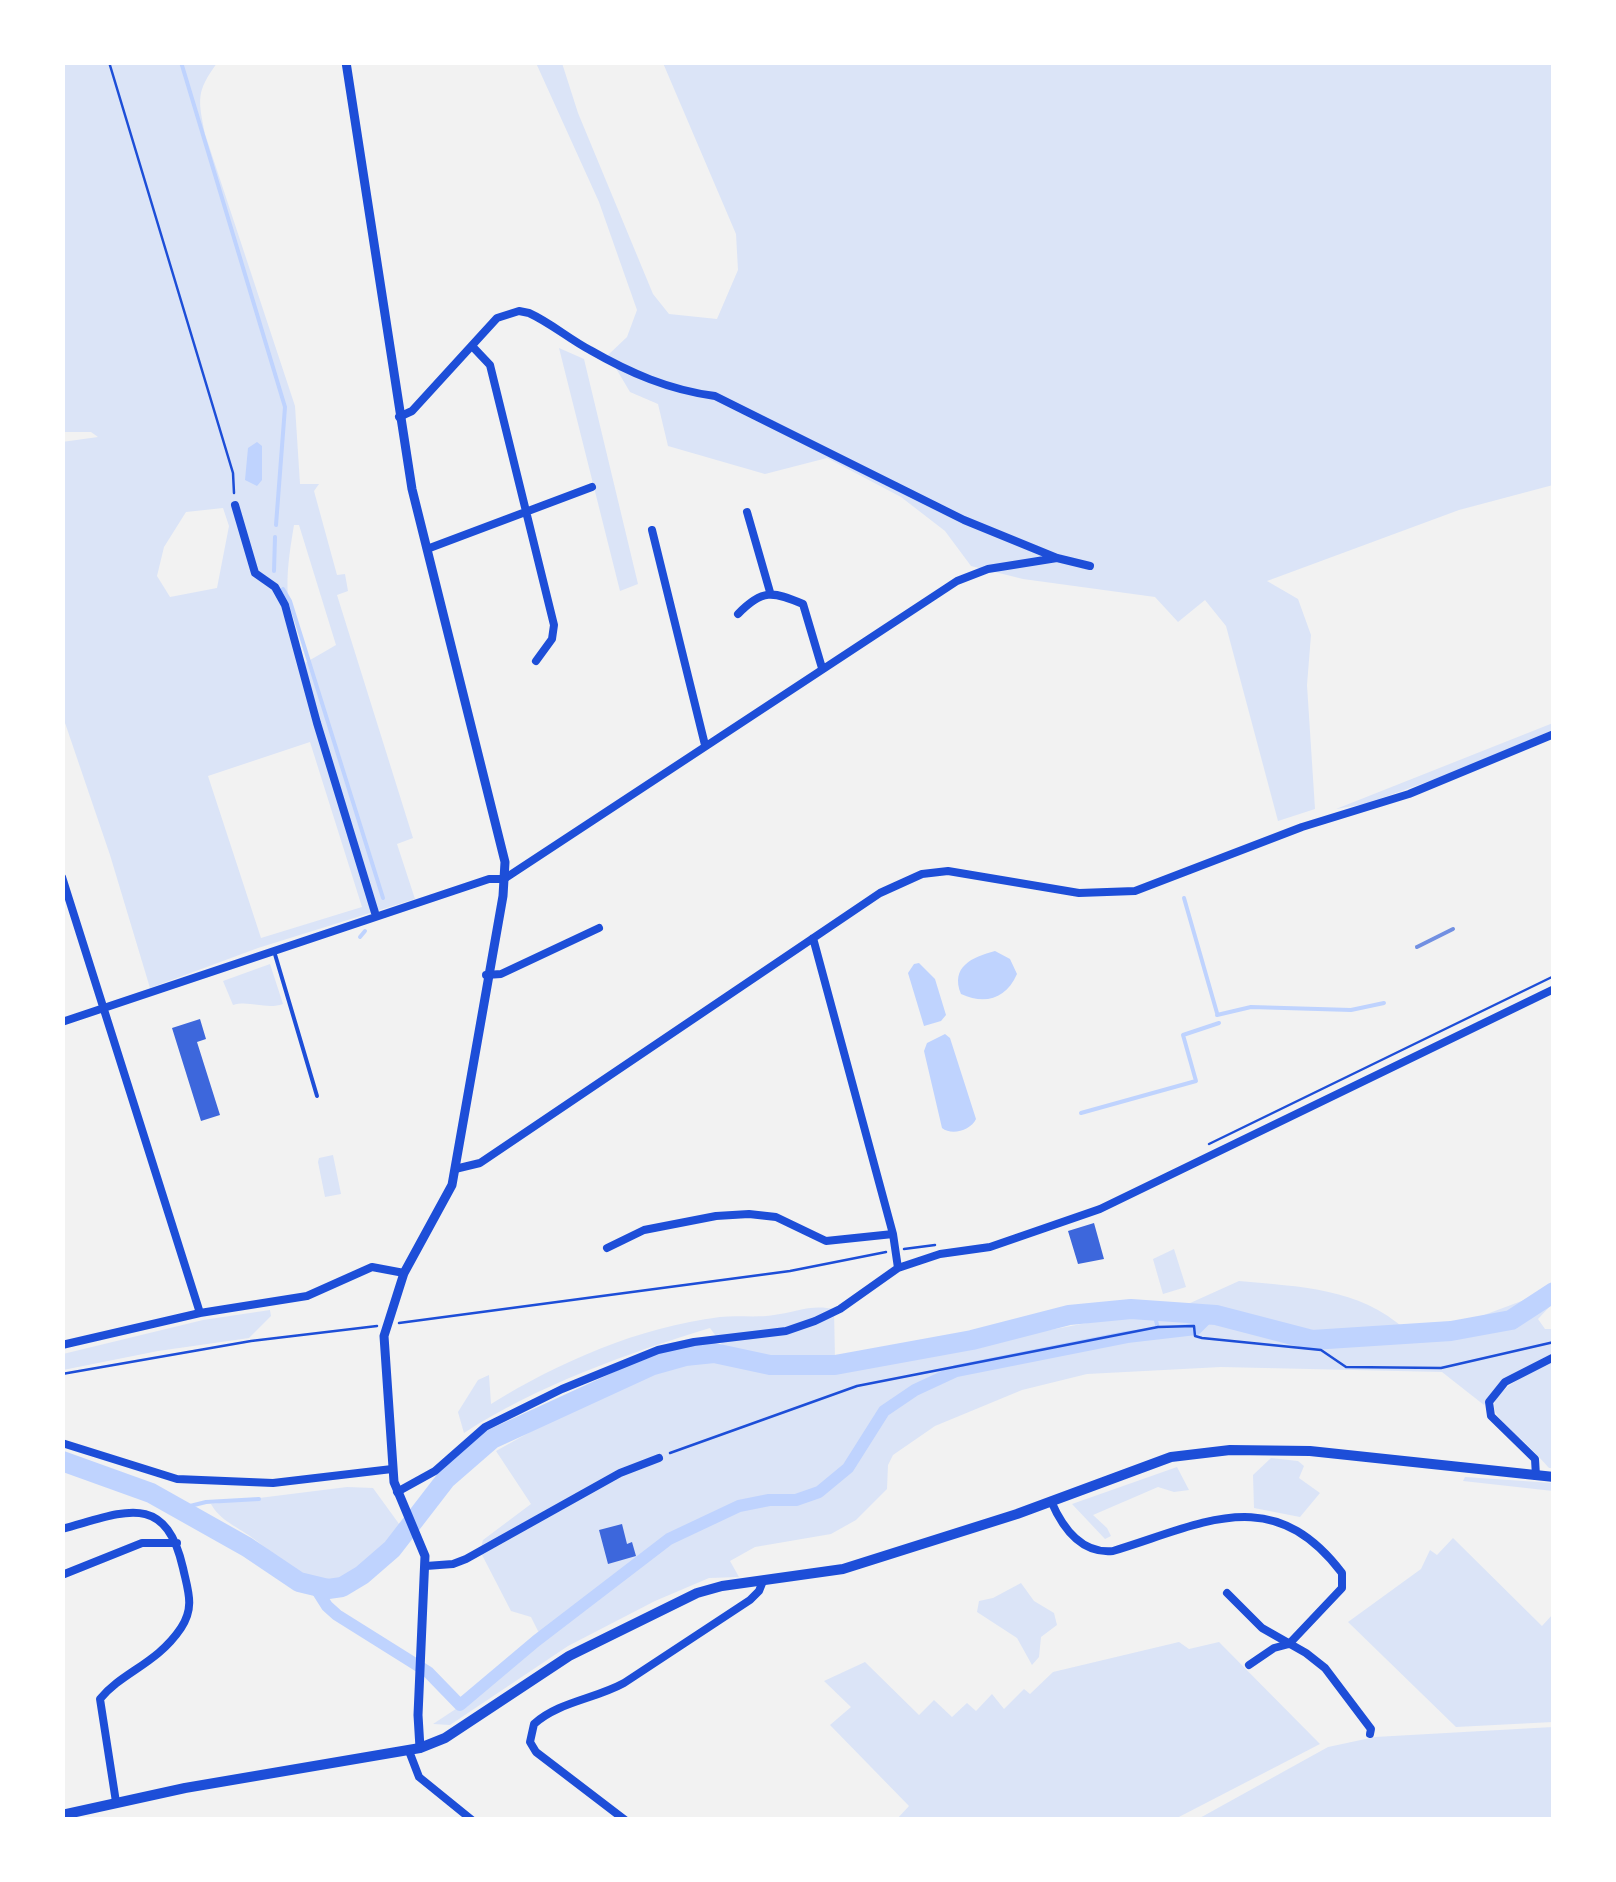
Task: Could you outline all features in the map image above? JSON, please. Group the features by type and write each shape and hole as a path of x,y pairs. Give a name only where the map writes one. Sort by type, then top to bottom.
{"main road":[{"path":"62,1815 415,1749 445,1738 569,1656 662,1608 722,1586 843,1570 1184,1455 1230,1450 1310,1451 1554,1477"}],"street":[{"path":"346,62 399,418 427,549 505,862 455,1169 448,1194 404,1273 384,1336 392,1469 426,1566 415,1749 419,1777 472,1820"},
{"path":"399,418 412,411 497,318 529,313 588,350 646,379 680,392 715,396 964,520 1057,558 1090,566"},
{"path":"472,346 490,365 554,625 552,638 536,661"},
{"path":"427,549 592,487"},
{"path":"235,505 255,572 274,587 285,606 376,916"},
{"path":"747,512 770,592"},
{"path":"652,530 705,746"},
{"path":"62,1022 489,879 504,878 972,574 1057,558"},
{"path":"738,614 770,592 803,604 822,668"},
{"path":"455,1169 480,1164 880,893 935,871 1079,894 1136,891 1302,827 1410,794 1554,734"},
{"path":"62,877 200,1313"},
{"path":"486,975 501,974 599,928"},
{"path":"812,938 898,1268"},
{"path":"397,1492 435,1471 485,1427 562,1390 658,1350 786,1331 815,1322 898,1268 940,1254 990,1247 1100,1209 1554,989"},
{"path":"607,1248 644,1230 748,1214 776,1218 826,1241 892,1234"},
{"path":"62,1345 200,1313 306,1296 372,1267 404,1273"},
{"path":"1536,1476 1535,1459 1492,1416 1489,1402 1506,1382 1554,1357"},
{"path":"62,1443 177,1479 252,1483 392,1469"},
{"path":"426,1566 466,1560 620,1473 659,1458"},
{"path":"1051,1501 1067,1528 1084,1546 1099,1552 1222,1518 1266,1518 1295,1528 1338,1567 1344,1580 1336,1596 1290,1644 1274,1648 1250,1665"},
{"path":"62,1530 134,1512 159,1520 178,1543 191,1600 188,1616 156,1657 103,1695 99,1705 116,1802"},
{"path":"62,1575 142,1544 178,1543"},
{"path":"625,1820 536,1752 530,1742 534,1724 550,1711 604,1694 624,1683 750,1600 763,1581"},
{"path":"1227,1593 1262,1628 1306,1653 1336,1680 1370,1734"}],"lane":[{"path":"274,950 317,1096"}],"path":[{"path":"109,62 233,473 235,505"},
{"path":"1210,1144 1554,976"},
{"path":"896,1251 937,1244"},
{"path":"725,1279 790,1272 880,1254"},
{"path":"659,1458 857,1386 1122,1332 1194,1326 1194,1334 1202,1338 1321,1350 1346,1367 1441,1368 1554,1342"}],"shaded area":[{"path":"63,63 217,63 200,96 205,134 295,406 300,484 319,484 314,491 337,575 345,574 348,591 337,595 413,838 397,844 415,899 258,948 150,988 63,717 62,442 98,437 91,432 63,432","holes":["223,508 229,526 217,588 170,597 157,576 164,547 186,512","294,525 299,525 336,645 305,663 290,610","310,742 362,907 261,938 208,776"]},
{"path":"536,63 562,63 578,113 653,294 669,314 717,319 738,270 736,234 663,63 1553,63 1553,485 1459,510 1267,581 1298,599 1311,635 1307,685 1315,809 1278,821 1226,626 1205,600 1178,622 1155,597 1023,579 971,566 945,531 901,497 827,458 765,474 668,446 658,404 630,392 608,355 627,337 637,310 599,202"},
{"path":"559,348 584,359 638,584 620,591"},
{"path":"1553,723 1553,730 1449,774 1365,804 1336,809"},
{"path":"270,964 283,1004 233,1005 223,981"},
{"path":"333,1155 341,1194 325,1197 318,1162 319,1158"},
{"path":"1174,1249 1186,1287 1163,1294 1153,1259"},
{"path":"1239,1281 1348,1297 1388,1316 1406,1330 1452,1327 1551,1290 1553,1285 1553,1303 1538,1319 1545,1329 1553,1329 1553,1355 1505,1380 1484,1405 1442,1372 1221,1367 1087,1374 1022,1390 935,1426 893,1455 888,1465 887,1489 856,1520 831,1534 755,1547 730,1561 739,1577 709,1578 655,1601 568,1646 450,1725 433,1724 477,1695 476,1689 539,1633 531,1617 511,1611 480,1551 483,1540 531,1504 496,1451 655,1372 723,1346 710,1328 647,1348 521,1400 464,1433 458,1412 478,1380 489,1375 491,1404 601,1348 660,1329 720,1317 834,1309 835,1359 954,1348 1188,1304"},
{"path":"270,1310 271,1316 249,1338 63,1370 63,1354 203,1320"},
{"path":"1553,1360 1553,1468 1549,1468 1502,1421 1495,1411 1495,1401 1504,1390"},
{"path":"1271,1458 1298,1461 1304,1466 1299,1478 1320,1493 1300,1517 1254,1508 1253,1475"},
{"path":"1177,1467 1189,1490 1174,1492 1158,1487 1093,1515 1111,1536 1105,1539 1072,1504"},
{"path":"1465,1477 1553,1483 1553,1491 1463,1481"},
{"path":"347,1487 373,1488 402,1528 367,1566 340,1581 325,1582 291,1569 225,1520 211,1504"},
{"path":"1453,1538 1542,1626 1553,1614 1553,1722 1456,1727 1348,1622 1421,1569 1430,1550 1437,1555"},
{"path":"1021,1583 1034,1601 1054,1613 1057,1625 1041,1637 1039,1657 1032,1665 1017,1638 977,1612 979,1601"},
{"path":"1179,1642 1189,1649 1219,1642 1320,1744 1175,1819 896,1820 909,1806 830,1725 851,1707 824,1681 865,1662 919,1715 934,1700 952,1717 967,1703 976,1711 992,1694 1004,1709 1024,1689 1030,1694 1053,1672"},
{"path":"1553,1727 1553,1819 1198,1819 1328,1747 1375,1737"}],"water":[{"path":"257,442 262,446 262,480 257,486 245,480 248,448"},
{"path":"995,951 1010,959 1017,974 1007,989 986,999 961,994 961,970 978,956"},
{"path":"919,963 935,979 946,1015 941,1021 924,1026 908,973"},
{"path":"945,1034 950,1038 976,1119 956,1132 942,1128 924,1051 927,1043"}],"building":[{"path":"200,1019 206,1039 197,1042 220,1115 201,1121 172,1028"},
{"path":"1094,1223 1104,1259 1078,1264 1068,1231"},
{"path":"622,1524 627,1544 632,1542 636,1556 608,1564 599,1530"}],"waterway":[{"path":"181,62 285,407 276,525"},
{"path":"274,571 275,537"},
{"path":"283,589 383,898"},
{"path":"1184,898 1217,1013"},
{"path":"360,937 365,931"},
{"path":"1217,1015 1251,1007 1351,1010 1384,1003"},
{"path":"1081,1113 1196,1081 1183,1035 1219,1023"},
{"path":"62,1461 151,1493 247,1547 299,1582 328,1589 342,1587 362,1575 392,1549 446,1479 492,1439 653,1365 685,1356 714,1353 770,1365 835,1365 972,1340 1069,1315 1131,1309 1216,1315 1312,1340 1451,1331 1511,1320 1554,1292"},
{"path":"1154,1312 1159,1333"},
{"path":"315,1587 337,1615 428,1672 460,1705 669,1539 739,1506 796,1500 819,1492 848,1468 884,1411 915,1390 956,1371 1127,1337 1196,1329 1209,1316"},
{"path":"178,1509 206,1502 259,1499"}],"railway":[{"path":"1417,947 1453,929"}]}
